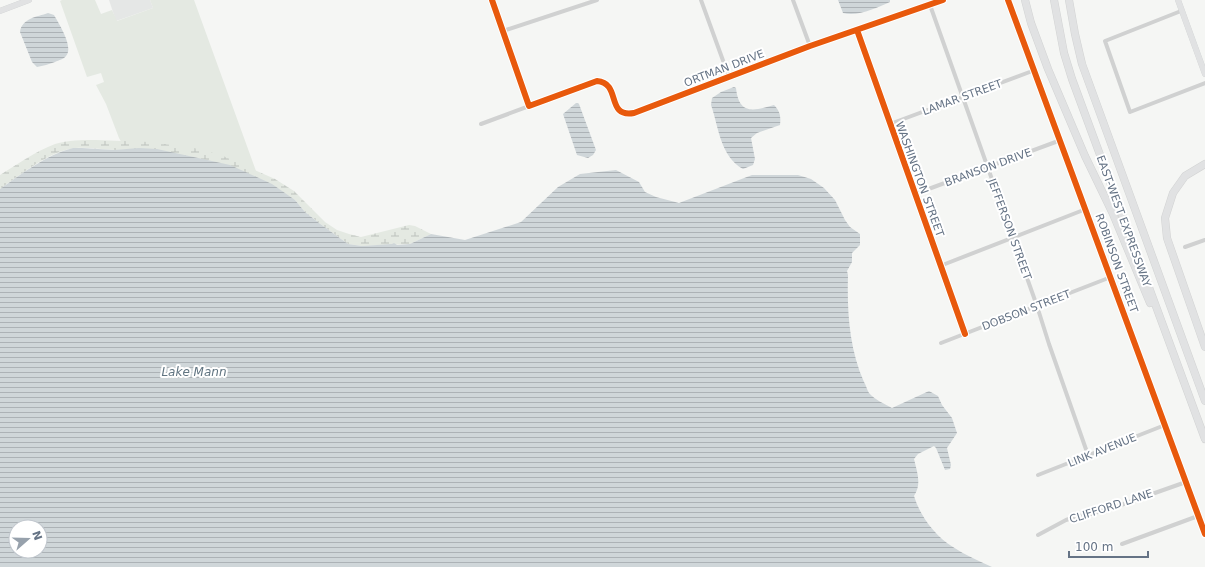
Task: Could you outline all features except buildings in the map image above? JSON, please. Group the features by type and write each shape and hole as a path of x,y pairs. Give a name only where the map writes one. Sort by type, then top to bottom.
{"highway":[{"path":"1025,0 1031,23 1048,69 1085,156 1113,214 1199,422"},
{"name":"EAST-WEST EXPRESSWAY","path":"1054,0 1064,53 1072,80 1205,439"},
{"name":"EAST-WEST EXPRESSWAY","path":"1069,0 1074,34 1082,64 1205,401"},
{"path":"1205,164 1185,176 1173,193 1165,218 1167,238 1205,347"}],"street":[{"path":"0,11 29,0"},
{"path":"492,0 529,106"},
{"path":"503,31 597,0"},
{"path":"701,0 729,77"},
{"path":"793,0 810,46"},
{"name":"ORTMAN DRIVE","path":"481,124 597,82 603,82 608,85 620,112 628,114 634,113 810,46 943,0"},
{"name":"ROBINSON STREET","path":"1008,0 1061,140 1205,534"},
{"path":"1178,0 1205,74"},
{"name":"JEFFERSON STREET","path":"930,4 1013,237 1088,455"},
{"path":"1181,10 1104,41 1130,112 1205,83"},
{"name":"WASHINGTON STREET","path":"857,30 964,334"},
{"name":"LAMAR STREET","path":"890,124 1035,70"},
{"name":"BRANSON DRIVE","path":"914,194 1061,140"},
{"path":"940,266 1086,209"},
{"path":"1185,247 1205,240"},
{"name":"DOBSON STREET","path":"941,343 1111,277"},
{"name":"LINK AVENUE","path":"1038,475 1165,425"},
{"name":"CLIFFORD LANE","path":"1038,535 1066,520 1118,506 1186,482"},
{"path":"1122,544 1198,516"}],"shaded area":[{"path":"109,0 150,0 153,8 116,21"}],"green space":[{"path":"95,0 101,14 112,10 117,21 153,8 150,0 194,0 393,549 126,150 119,138 106,104 96,85 104,82 101,73 87,77 60,1"},
{"path":"96,140 150,142 194,148 221,155 275,179 294,191 325,222 337,230 349,234 361,237 409,225 415,226 431,234 410,244 362,246 348,244 305,212 295,200 177,154 154,150 76,148 66,150 46,158 26,170 0,189 0,175 41,150 55,144 65,142"}],"water":[{"path":"838,0 890,0 890,2 861,13 849,14 843,13"},
{"path":"48,13 54,15 62,30 67,41 68,52 63,59 37,67 32,62 20,32 21,27 27,21"},
{"path":"734,87 736,88 740,103 744,107 748,109 760,109 774,105 778,109 780,116 780,125 757,133 751,138 755,159 753,165 743,169 729,157 721,141 711,105 712,98 721,92"},
{"path":"576,103 579,104 596,150 593,155 588,158 577,155 563,114"},
{"name":"Lake Mann","path":"73,148 114,150 139,148 157,149 230,165 272,184 295,200 305,212 348,244 362,246 394,243 397,245 410,244 431,234 465,240 521,222 558,187 580,174 616,170 639,182 645,192 656,197 679,203 752,175 798,175 811,179 824,188 835,200 850,227 860,234 860,245 852,253 852,262 847,271 848,302 852,343 859,369 868,392 877,400 892,408 929,391 938,396 942,405 952,418 957,433 947,448 951,465 950,469 945,470 934,446 918,454 914,459 918,487 914,496 920,511 934,531 946,542 962,553 992,567 0,567 0,189 35,165 53,155"}],"cycle path":[{"path":"492,0 529,106 597,81 605,83 612,93 616,106 625,113 634,113 810,46 943,0"},
{"path":"1008,0 1205,534"},
{"path":"857,30 965,334"}]}
